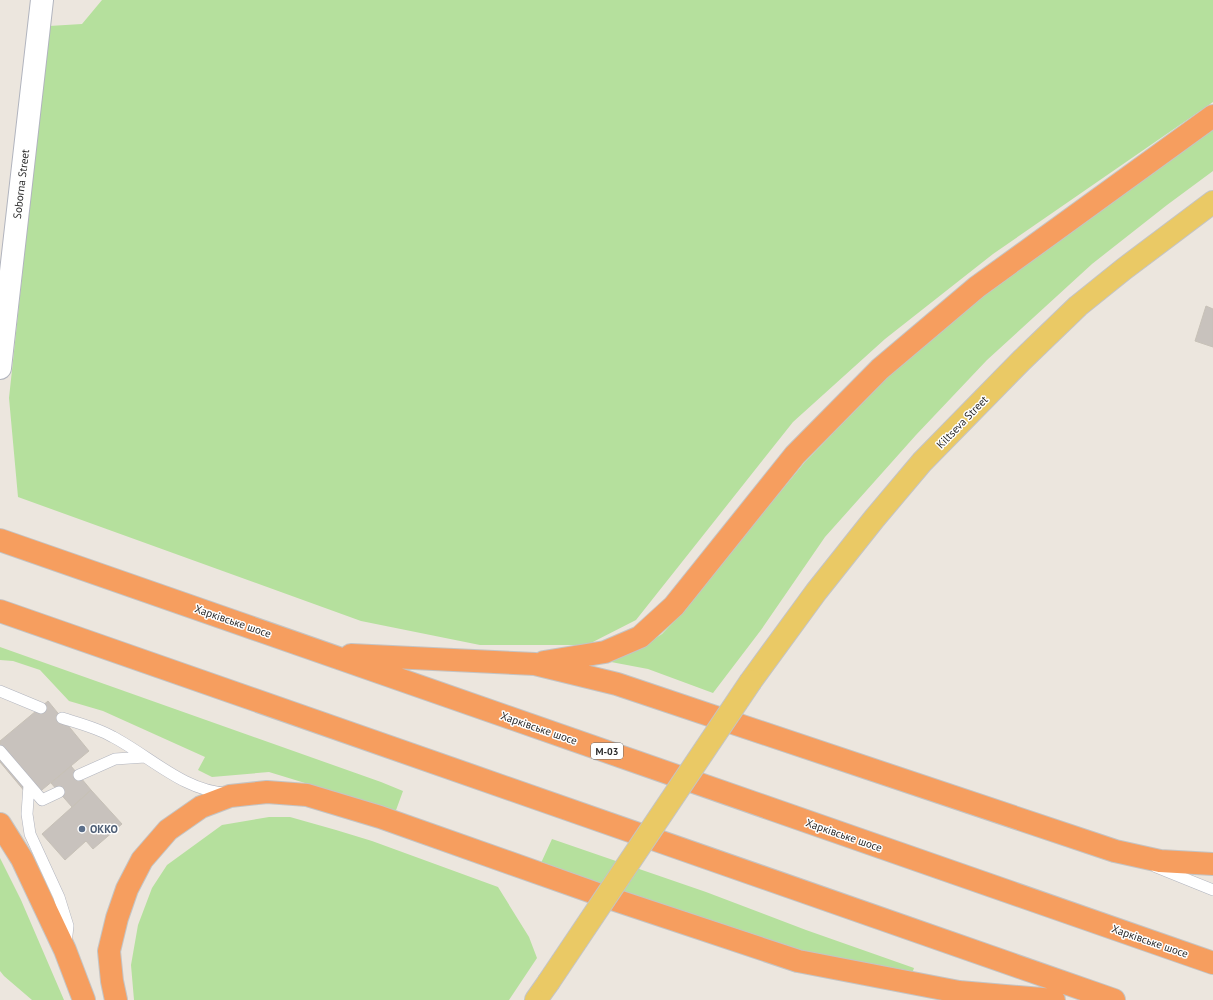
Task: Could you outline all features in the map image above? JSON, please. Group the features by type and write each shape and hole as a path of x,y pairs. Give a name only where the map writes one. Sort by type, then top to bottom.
{"highway":[{"path":"535,664 605,652 640,637 674,606 795,454 880,369 977,287 1213,116"},
{"name":"Харківське шосе","path":"0,540 1213,963"},
{"path":"0,611 1114,1000"},
{"path":"328,654 535,664 617,684 1116,851 1160,861 1213,864"},
{"path":"116,1000 112,981 110,951 117,918 127,889 142,860 168,830 200,808 230,796 267,792 307,795 380,818 609,898 798,961 959,992 1054,1000"},
{"path":"0,824 22,859 65,950 84,1000"}],"main road":[{"name":"Kiltseva Street","path":"542,991 751,681 816,592 922,462 1022,360 1078,306 1124,269 1213,202"}],"street":[{"name":"Soborna Street","path":"0,368 42,0"}],"lane":[{"path":"0,691 41,708"},
{"path":"62,718 112,736 189,783 216,793 251,794"},
{"path":"0,751 42,800 59,792"},
{"path":"79,775 115,759 145,757"},
{"path":"29,785 27,814 30,834 59,897 68,926 65,950"},
{"path":"1116,851 1213,890"}],"green space":[{"path":"102,0 1213,0 1213,102 993,254 885,339 793,422 636,620 587,645 480,645 361,621 18,497 9,398 49,26 82,24"},
{"path":"1213,129 1213,171 1092,264 987,360 916,435 825,537 761,630 713,693 648,669 611,662 642,647 662,634 683,612 805,462 888,377 983,294"},
{"path":"0,647 403,791 395,813 341,794 269,772 212,777 198,770 205,757 103,711 69,701 40,670 13,661 0,660"},
{"path":"269,817 290,817 372,841 498,887 529,937 537,958 509,1000 134,1000 131,965 138,925 152,888 167,865 222,825"},
{"path":"552,839 706,892 806,930 914,968 911,977 808,953 697,918 541,863"},
{"path":"0,858 21,900 64,1000 32,1000 0,971"}],"building":[{"path":"1206,306 1213,309 1213,347 1195,341"},
{"path":"48,701 89,751 31,799 0,762 0,741"},
{"path":"71,766 91,790 72,807 51,783"},
{"name":"OKKO","path":"91,790 122,824 93,849 86,841 65,860 42,834"}],"place":[{"name":"OKKO","path":"82,829"}]}
